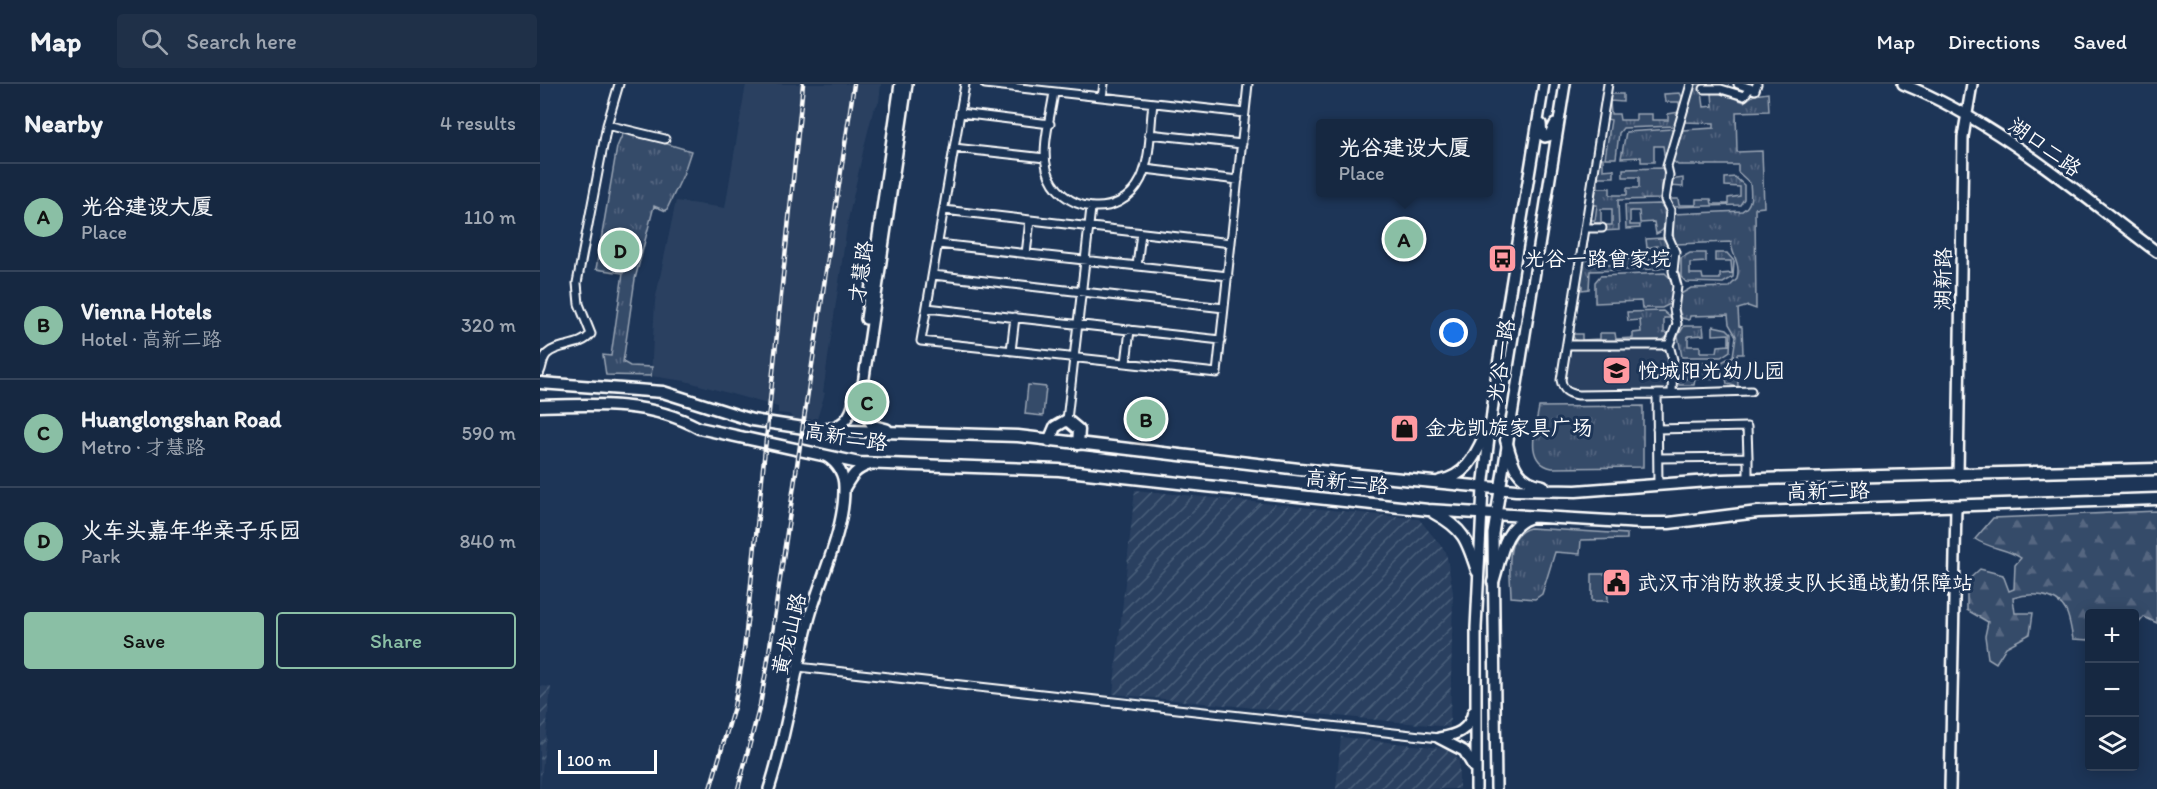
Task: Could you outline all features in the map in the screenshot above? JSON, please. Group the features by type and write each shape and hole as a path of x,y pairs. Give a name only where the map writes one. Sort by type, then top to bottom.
{"main road":[{"name":"高新二路","path":"540,383 663,392 752,420 817,430 881,434 988,434 1500,489 1576,491 1748,480 2157,469"},
{"name":"高新二路","path":"540,406 638,407 682,418 699,428 859,463 1068,470 1428,510 1496,515 1669,523 1758,512 2157,499"},
{"path":"1049,441 1055,427 1067,420 1079,430 1078,444"},
{"path":"1431,483 1449,479 1469,466 1492,421"},
{"path":"1506,440 1513,467 1521,477 1534,484 1576,491"},
{"path":"1428,510 1458,527 1464,535 1477,571"},
{"path":"1493,582 1510,532 1519,522 1533,517"}],"street":[{"path":"540,372 545,356 550,351 583,341 591,334 578,297 577,283 607,125 619,84"},
{"name":"才慧路","path":"817,430 842,424 854,403 900,84"},
{"name":"才慧路","path":"907,84 860,405 872,426 907,433"},
{"path":"965,84 921,341 1217,373 1248,84"},
{"path":"985,84 1245,113"},
{"path":"1102,97 1104,84"},
{"name":"光谷一路","path":"1476,789 1477,571 1480,514 1497,371 1544,84"},
{"name":"光谷一路","path":"1496,789 1496,628 1493,582 1496,515 1506,440 1564,84"},
{"path":"1608,84 1561,380 1563,387 1569,393 1657,394 1751,391"},
{"path":"1672,392 1673,360 1670,345 1677,324 1674,309 1677,286 1673,270 1675,252 1668,236 1670,210 1665,200 1669,175 1667,166 1691,84"},
{"path":"1738,84 1754,86"},
{"name":"湖口二路","path":"1903,84 1967,116 2014,146 2157,252"},
{"name":"湖新路","path":"1958,476 1963,137 1972,84"},
{"path":"1704,89 1721,89 1744,96 1754,86"},
{"path":"1054,92 1045,158 1048,173 1058,191 1075,204 1091,208 1105,207 1123,199 1138,185 1145,170 1153,103"},
{"path":"1540,107 1542,135 1545,137 1554,128 1560,109"},
{"path":"960,113 1050,123"},
{"path":"607,125 664,139"},
{"path":"1149,134 1242,144"},
{"path":"954,148 1045,158"},
{"path":"1145,170 1238,180"},
{"path":"1067,420 1091,208"},
{"path":"944,210 1231,243"},
{"path":"1026,254 1030,220"},
{"path":"1585,228 1602,228"},
{"path":"1137,266 1141,233"},
{"path":"938,244 1228,276"},
{"path":"933,275 1224,308"},
{"path":"927,308 1221,340"},
{"path":"1011,351 1015,317"},
{"path":"1126,363 1130,330"},
{"path":"1567,345 1670,345"},
{"path":"1657,394 1658,484"},
{"path":"1657,429 1747,427 1748,480"},
{"name":"黄龙山路","path":"769,789 782,746 811,612 835,539 844,489 841,472 834,461 822,454"},
{"path":"1658,458 1748,456"},
{"path":"844,489 851,475 861,468 879,463"},
{"path":"1950,789 1956,507"},
{"path":"798,667 1439,738 1455,735 1465,729 1472,719 1476,701"},
{"path":"1439,738 1464,751 1476,774"}],"shaded area":[{"path":"746,84 881,84 879,102 873,111 848,220 823,392 825,393 817,419 794,419 789,414 778,413 778,407 685,381 651,376 655,301 676,201 725,208"},
{"name":"悦城阳光幼儿园","path":"1659,347 1668,352 1669,358 1670,378 1664,388 1656,391 1573,391 1565,384 1567,358 1575,349"},
{"path":"1135,490 1419,519 1446,552 1453,592 1450,727 1113,694"},
{"path":"540,686 551,687 540,789"},
{"path":"1341,737 1450,749 1459,760 1459,789 1336,789"}],"green space":[{"path":"1694,84 1716,85 1701,85 1704,107 1713,106 1712,93 1720,93 1744,102 1754,95 1768,93 1769,111 1736,112 1737,152 1762,151 1764,207 1755,208 1756,309 1748,306 1738,309 1739,326 1742,327 1743,354 1737,354 1738,387 1727,384 1726,378 1695,379 1694,385 1679,385 1677,380 1686,379 1686,367 1676,367 1680,364 1722,362 1733,356 1736,336 1729,324 1728,315 1690,316 1689,320 1682,318 1678,314 1679,295 1691,288 1729,287 1737,279 1738,268 1731,242 1674,244 1672,214 1742,211 1748,206 1751,195 1750,183 1738,172 1738,165 1678,165 1672,160 1683,130 1714,128 1714,123 1684,122"},
{"path":"1680,93 1684,101 1675,126 1623,128 1619,133 1616,158 1605,158 1611,120 1607,119 1610,94 1623,94 1623,102 1610,101 1611,114 1619,114 1620,120 1636,120 1636,114 1652,114 1652,120 1668,120 1668,114 1680,112 1679,102 1665,102 1664,94"},
{"path":"1672,129 1675,131 1665,161 1663,146 1654,146 1654,162 1641,162 1641,157 1621,158 1626,132"},
{"path":"624,131 691,151 683,175 666,211 654,206 635,279 623,362 630,366 652,367 651,376 606,375 603,355 611,356 623,273 596,269 617,147"},
{"path":"1598,158 1603,158 1603,170 1614,169 1614,177 1598,177 1598,188 1610,188 1610,195 1627,195 1627,188 1639,188 1639,177 1623,177 1623,169 1662,168 1664,171 1660,199 1618,200 1619,230 1602,231 1602,225 1612,225 1612,209 1601,209 1601,223 1595,223 1595,225 1589,222 1589,220 1595,220 1597,205 1591,204"},
{"path":"1735,177 1744,185 1744,199 1740,205 1673,207 1669,203 1670,180 1683,178 1683,187 1670,186 1670,199 1678,199 1679,205 1696,205 1696,199 1711,199 1712,204 1728,204 1728,198 1740,196 1740,187 1725,186 1725,178"},
{"path":"1660,204 1666,210 1666,225 1660,232 1656,234 1654,222 1640,223 1639,211 1630,211 1630,225 1640,225 1640,228 1626,229 1625,205"},
{"path":"1589,232 1585,260 1593,260 1594,265 1616,265 1616,260 1631,259 1632,265 1649,264 1649,259 1657,259 1657,246 1647,248 1646,239 1662,238 1668,242 1671,260 1664,268 1658,269 1590,271 1589,289 1582,290 1582,285 1579,285"},
{"path":"1690,253 1706,253 1706,262 1690,263 1690,274 1702,274 1703,279 1720,279 1720,274 1732,273 1731,261 1715,261 1715,253 1727,253 1734,261 1733,277 1723,283 1686,282 1681,277 1681,258"},
{"path":"1665,273 1674,282 1672,303 1662,308 1642,308 1641,301 1595,303 1595,282 1600,276"},
{"path":"1663,311 1671,318 1664,318 1664,333 1671,333 1663,340 1581,343 1575,340 1572,334 1573,321 1574,334 1582,334 1582,340 1600,339 1600,333 1615,333 1616,339 1633,338 1633,333 1641,332 1640,320 1628,321 1627,312"},
{"path":"1684,326 1703,326 1704,335 1688,336 1688,346 1700,346 1700,352 1717,352 1718,346 1729,345 1729,334 1713,335 1713,326 1727,329 1731,333 1730,351 1721,357 1682,357 1678,336"},
{"path":"1028,385 1046,387 1043,416 1025,414"},
{"path":"1643,406 1643,467 1552,468 1537,459 1533,443 1539,407"},
{"path":"2157,511 2157,623 2144,617 2139,623 2139,609 2085,609 2085,640 2073,639 2066,611 2056,600 2042,595 2019,596 2013,598 2015,613 2033,613 2030,634 2006,647 1996,663 1988,658 1985,636 1988,622 1967,610 1967,581 1980,569 2003,575 2009,591 2014,589 2015,565 2021,558 1975,539 1993,518"},
{"path":"1530,528 1627,534 1627,539 1581,540 1580,554 1555,552 1542,594 1535,599 1511,597 1512,547 1521,532"},
{"path":"1592,574 1607,574 1608,601 1592,601"}],"railway":[{"path":"710,789 734,707 744,651 803,84"},
{"path":"738,789 760,705 767,666 854,84"}],"place":[{"name":"光谷建设大厦","path":"1404,239"},
{"name":"火车头嘉年华亲子乐园","path":"620,250"},
{"name":"光谷一路曾家垸","path":"1503,259"},
{"name":"悦城阳光幼儿园","path":"1617,371"},
{"name":"Huanglongshan Road","path":"867,402"},
{"name":"Vienna Hotels","path":"1146,419"},
{"name":"金龙凯旋家具广场","path":"1404,428"},
{"name":"武汉市消防救援支队长通战勤保障站","path":"1616,583"}]}
